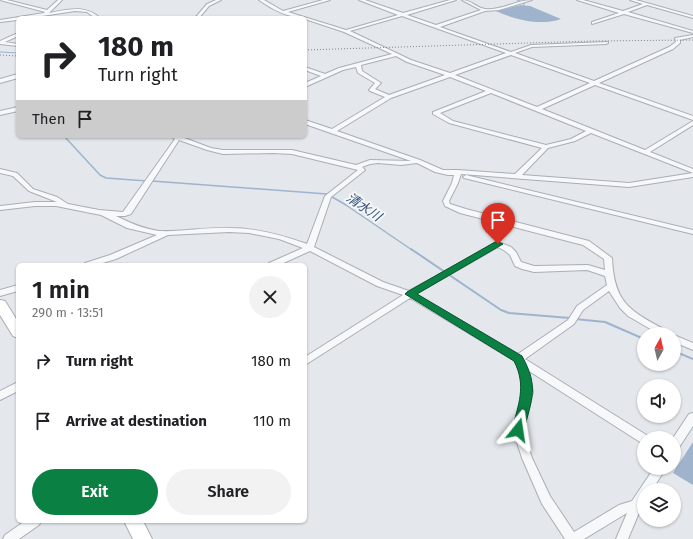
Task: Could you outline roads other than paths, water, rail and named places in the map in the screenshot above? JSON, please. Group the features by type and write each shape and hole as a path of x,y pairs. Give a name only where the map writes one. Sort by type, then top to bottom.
{"main road":[{"path":"0,304 16,330"},
{"path":"134,523 143,539"}],"street":[{"path":"2,0 47,12"},
{"path":"44,16 60,0"},
{"path":"209,0 214,2"},
{"path":"199,16 208,5 219,0"},
{"path":"261,0 283,12 297,16"},
{"path":"283,12 328,0"},
{"path":"361,0 693,118"},
{"path":"346,32 454,0"},
{"path":"464,0 484,10"},
{"path":"435,27 484,10 499,9 530,0"},
{"path":"579,0 693,32"},
{"path":"632,0 693,17"},
{"path":"594,23 647,4"},
{"path":"26,16 47,12 82,10 88,11 95,16"},
{"path":"0,21 16,18"},
{"path":"307,19 369,41 409,61 538,109 693,171"},
{"path":"0,43 16,35"},
{"path":"538,109 672,48 678,42 677,39 693,36"},
{"path":"678,42 693,42"},
{"path":"0,43 16,45"},
{"path":"331,132 389,97 535,44 606,43"},
{"path":"307,84 323,76 358,64 396,55"},
{"path":"358,64 360,72 378,83 372,90 389,97"},
{"path":"307,69 323,76"},
{"path":"0,81 16,77"},
{"path":"492,92 435,113 451,122 546,147 573,140 591,130"},
{"path":"0,113 16,109"},
{"path":"307,123 418,161 431,169 450,174 458,173 629,185 693,176"},
{"path":"645,152 693,123"},
{"path":"0,208 46,204 67,206 103,213 122,214 128,212 175,138"},
{"path":"179,138 223,152 292,152 357,167 362,170 330,194 310,248 276,263"},
{"path":"516,177 546,147"},
{"path":"357,167 361,164 375,162 411,163 418,161"},
{"path":"0,171 15,174 31,190 55,198 67,206"},
{"path":"458,173 693,232"},
{"path":"458,173 446,201 447,204 463,211 586,243 608,258 610,287 624,309 654,327"},
{"path":"103,213 130,226 147,232 249,231 281,237 310,248 380,284 410,294 518,359 637,435"},
{"path":"94,263 113,257 167,233"},
{"path":"307,361 410,294 498,244 508,249 513,254 518,264 525,267 534,269 588,267 608,274"},
{"path":"518,359 573,319 580,308 610,287"},
{"path":"0,293 16,289"},
{"path":"681,341 693,347"},
{"path":"518,359 524,370 528,392 518,430 527,458 546,500 573,539 623,509 636,506"},
{"path":"0,396 16,387"},
{"path":"681,435 693,417"},
{"path":"622,539 636,506"},
{"path":"9,539 32,523"}],"water":[{"path":"521,5 530,6 561,19 546,22 528,21 496,11"},
{"path":"693,442 693,485 676,475 681,475 681,461"}],"waterway":[{"path":"517,0 523,2"},
{"path":"523,6 525,2"},
{"name":"清水川","path":"0,52 16,53"},
{"name":"清水川","path":"66,138 100,175 106,178 147,181"},
{"name":"清水川","path":"152,181 327,194 346,205 412,250"},
{"name":"清水川","path":"411,249 501,310 509,313 570,318"},
{"name":"清水川","path":"575,319 605,322 637,336"},
{"name":"清水川","path":"681,354 693,359"}],"railway":[{"path":"307,50 592,41 693,40"},
{"path":"0,55 16,56"}]}
